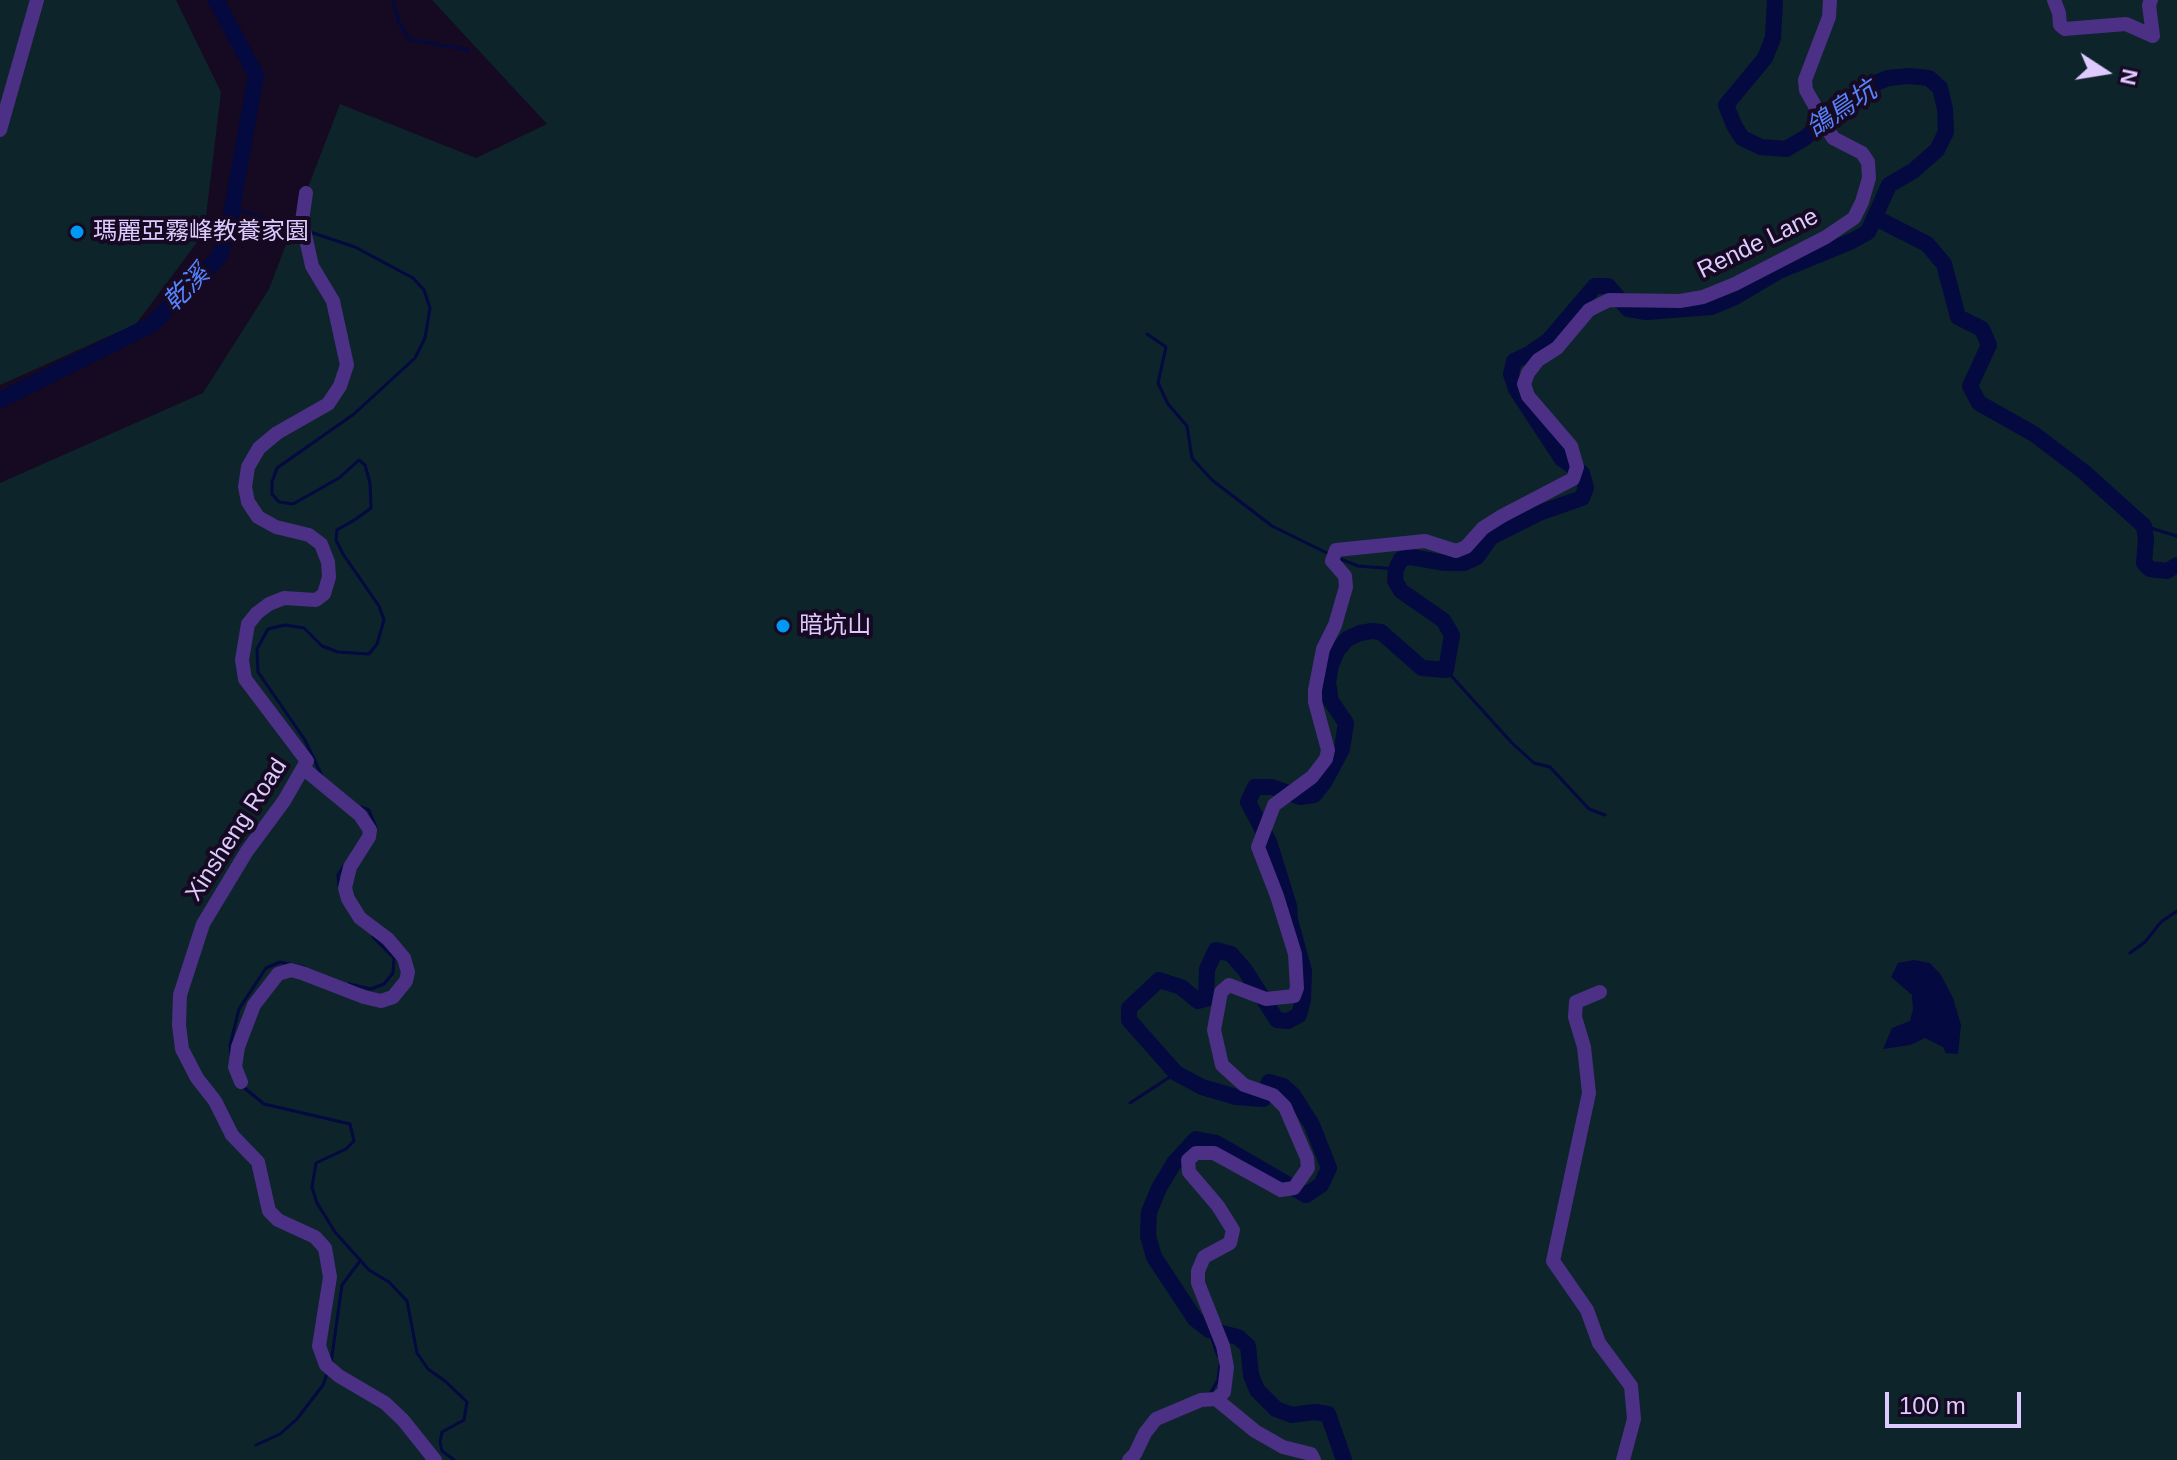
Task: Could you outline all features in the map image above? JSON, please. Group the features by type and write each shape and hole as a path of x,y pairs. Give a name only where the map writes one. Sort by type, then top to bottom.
{"street":[{"path":"0,130 37,0"},
{"name":"Rende Lane","path":"1216,1399 1224,1392 1227,1367 1218,1333 1198,1283 1198,1271 1204,1257 1230,1243 1233,1230 1218,1206 1189,1172 1188,1160 1196,1153 1214,1153 1281,1190 1294,1188 1308,1168 1285,1107 1273,1095 1244,1085 1222,1065 1214,1030 1221,992 1229,985 1263,998 1294,996 1297,988 1295,954 1258,847 1274,805 1312,777 1326,759 1328,750 1315,702 1315,690 1323,649 1335,625 1346,587 1345,576 1332,561 1336,550 1425,541 1456,551 1466,547 1483,528 1575,473 1571,446 1528,396 1524,384 1538,360 1557,348 1589,310 1616,299 1680,301 1703,297 1826,237 1854,218 1869,178 1868,162 1862,153 1833,138 1806,90 1805,80 1829,17 1830,0"},
{"path":"2054,0 2060,25 2065,29 2126,24 2153,36 2151,0"},
{"name":"Xinsheng Road","path":"306,193 304,230 312,266 333,301 347,365 340,386 328,404 277,433 259,448 248,467 245,487 248,502 258,517 276,527 309,535 321,544 328,562 329,577 324,594 316,600 284,598 257,613 248,624 242,660 245,679 307,761 203,924 180,995 179,1025 182,1049 197,1078 215,1101 232,1135 258,1162 269,1211 278,1220 315,1237 325,1248 330,1277 319,1346 330,1369 385,1403 435,1460"},
{"path":"241,1082 235,1067 238,1047 254,1005 278,974 291,970 381,1001 393,997 406,981 408,972 404,958 388,939 360,918 348,899 345,888 350,867 370,833 354,809 303,768"},
{"path":"1600,992 1576,1002 1575,1017 1584,1047 1589,1093 1553,1261 1587,1310 1599,1343 1631,1386 1634,1419 1623,1460"},
{"path":"1129,1460 1156,1419 1201,1400 1216,1399 1255,1431 1283,1447 1311,1454 1314,1460"}],"shaded area":[{"path":"0,0 176,0 221,92 204,233 136,324 0,385"},
{"path":"432,0 2177,0 2177,1460 0,1460 0,483 203,393 269,289 340,104 476,158 547,124"},
{"path":"1914,960 1930,963 1941,975 1953,998 1961,1025 1958,1054 1946,1053 1943,1047 1925,1038 1910,1045 1883,1049 1892,1028 1910,1021 1912,995 1891,977 1898,963"}],"waterway":[{"name":"乾溪","path":"0,400 151,325 220,256 230,220 256,75 216,0"},
{"path":"393,0 398,21 409,39 468,50"},
{"path":"1344,1460 1328,1414 1292,1415 1276,1409 1257,1390 1251,1375 1248,1346 1238,1337 1209,1330 1195,1319 1154,1257 1148,1236 1149,1212 1159,1188 1174,1163 1196,1139 1216,1143 1306,1195 1321,1185 1329,1168 1312,1125 1293,1095 1283,1086 1269,1082 1263,1099 1236,1097 1202,1087 1176,1073 1129,1020 1129,1008 1159,980 1181,987 1198,1001 1206,999 1207,969 1216,950 1231,954 1245,970 1277,1020 1288,1021 1299,1015 1304,971 1289,906 1269,842 1248,802 1255,787 1272,787 1300,797 1314,795 1325,781 1342,749 1346,723 1331,701 1328,683 1337,651 1347,639 1360,633 1381,632 1422,668 1446,670 1452,635 1443,620 1401,591 1395,581 1401,559 1411,557 1464,563 1477,557 1491,537 1539,513 1582,498 1586,488 1582,473 1562,459 1516,389 1511,374 1514,361 1549,340 1595,286 1608,286 1628,309 1646,312 1711,307 1779,271 1852,241 1868,232 1889,185 1913,171 1937,150 1946,132 1940,88 1929,78 1909,76 1888,78 1871,85 1846,100 1805,138 1786,149 1761,147 1742,138 1726,105 1765,58 1773,38 1775,0"},
{"path":"233,208 299,229"},
{"name":"鴿鳥坑","path":"1876,218 1927,244 1944,264 1958,317 1982,329 1989,345 1970,386 1979,403 2034,434 2084,472 2144,526 2144,563 2150,569 2167,571 2177,565"},
{"path":"310,232 355,247 413,278 424,290 430,308 425,338 415,358 354,414 277,468 272,482 272,494 279,502 293,504 339,478 359,460 365,465 370,483 371,508 337,530 336,540 379,606 384,620 377,644 369,654 338,652 322,646 304,628 285,625 268,629 257,649 258,672 305,740 322,776"},
{"path":"1147,334 1166,347 1158,383 1168,404 1187,426 1192,458 1212,480 1272,526 1331,555"},
{"path":"2144,526 2177,536"},
{"path":"1338,558 1358,566 1396,569"},
{"path":"1446,670 1512,743 1534,763 1550,767 1589,809 1605,815"},
{"path":"361,807 369,810 376,828"},
{"path":"339,886 338,875 345,864"},
{"path":"2130,953 2145,942 2161,922 2177,911"},
{"path":"349,984 371,989 384,984 393,973 394,958 373,937"},
{"path":"231,1055 230,1045 239,1009 266,968 280,962 304,967"},
{"path":"1130,1103 1176,1073"},
{"path":"242,1086 264,1104 350,1124 354,1141 346,1149 316,1163 312,1187 317,1203 335,1232 369,1270 389,1282 407,1301 417,1353 428,1369 467,1402 464,1420 442,1432 442,1451 454,1460"},
{"path":"331,1363 342,1285 360,1261"},
{"path":"1209,1330 1218,1356"},
{"path":"1210,1394 1218,1380 1220,1363"},
{"path":"256,1445 280,1434 297,1419 323,1385 327,1374"}],"place":[{"name":"瑪麗亞霧峰教養家園","path":"77,232"},
{"name":"暗坑山","path":"783,626"}]}
